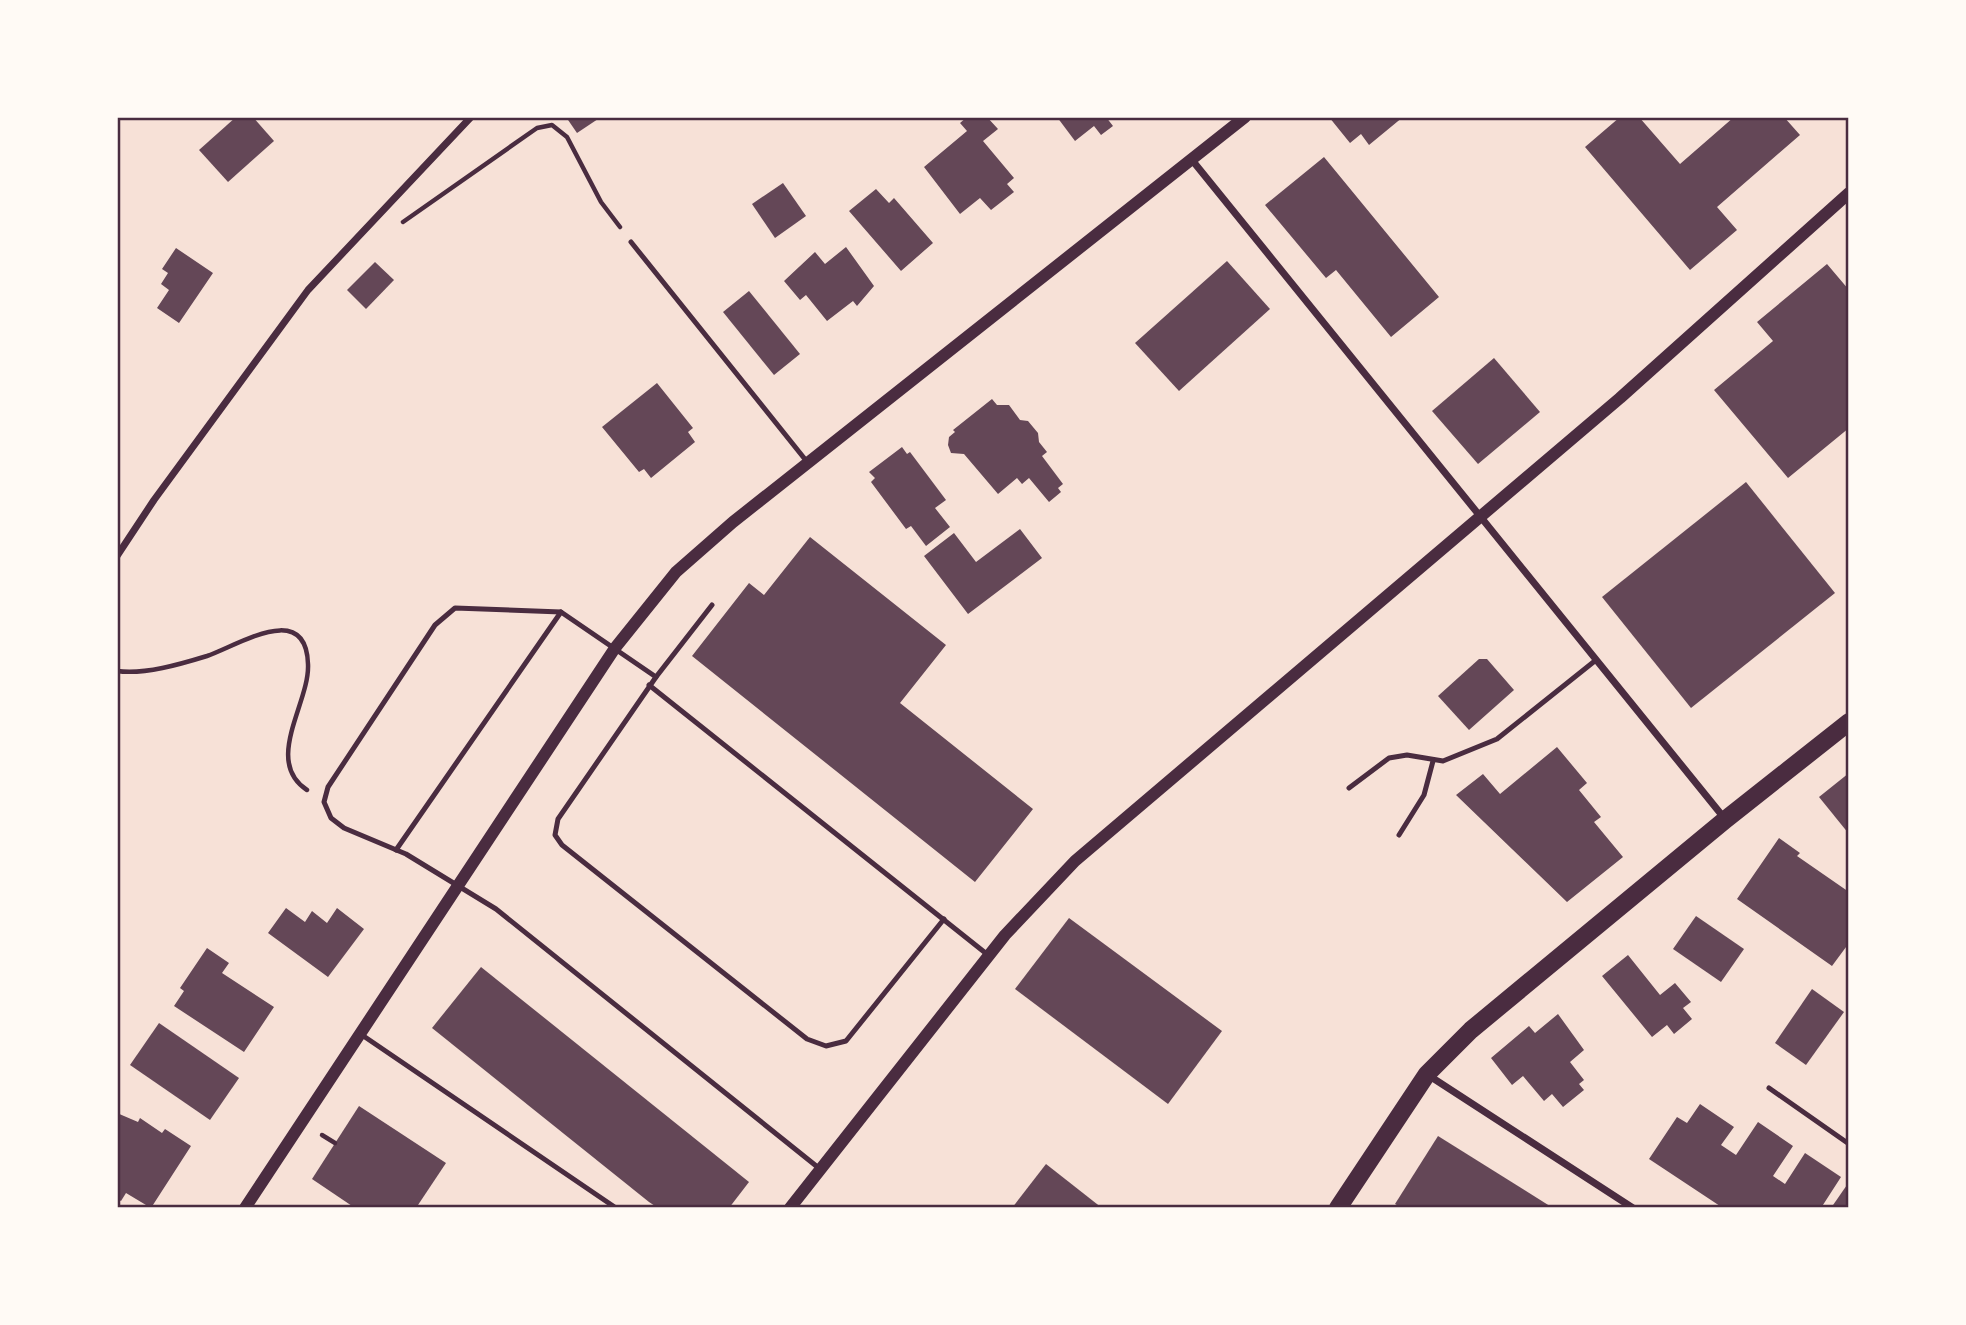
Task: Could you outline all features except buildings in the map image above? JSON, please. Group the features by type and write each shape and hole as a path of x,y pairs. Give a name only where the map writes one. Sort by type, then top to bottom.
{"main road":[{"path":"1338,1208 1427,1074 1488,1015 1849,722"}],"street":[{"path":"117,556 154,500 307,290 471,117"},
{"path":"245,1208 456,885 615,648 650,602 691,558 1245,117"},
{"path":"1192,160 1725,820"},
{"path":"790,1208 988,955 1023,914 1090,847 1690,337 1849,193"},
{"path":"1427,1074 1633,1208"}],"lane":[{"path":"631,242 809,464"},
{"path":"712,605 649,685 558,819 555,835 572,854 807,1039 826,1046 846,1041 944,919"},
{"path":"656,677 561,612 455,608 435,625 328,787 324,802 331,818 344,828 396,850 496,909 820,1169"},
{"path":"396,850 561,612"},
{"path":"1349,788 1389,758 1407,755 1443,761 1497,739 1596,660"},
{"path":"649,685 988,955"},
{"path":"1399,835 1424,795 1433,761"},
{"path":"359,1033 616,1208"},
{"path":"1769,1088 1849,1144"}],"path":[{"path":"378,215 396,228 537,128 552,125 567,137 601,202 631,242"},
{"path":"117,671 131,673 206,656 270,630 295,633 307,646 309,668 289,739 290,767 300,786 324,802"},
{"path":"322,1135 335,1143"}]}
